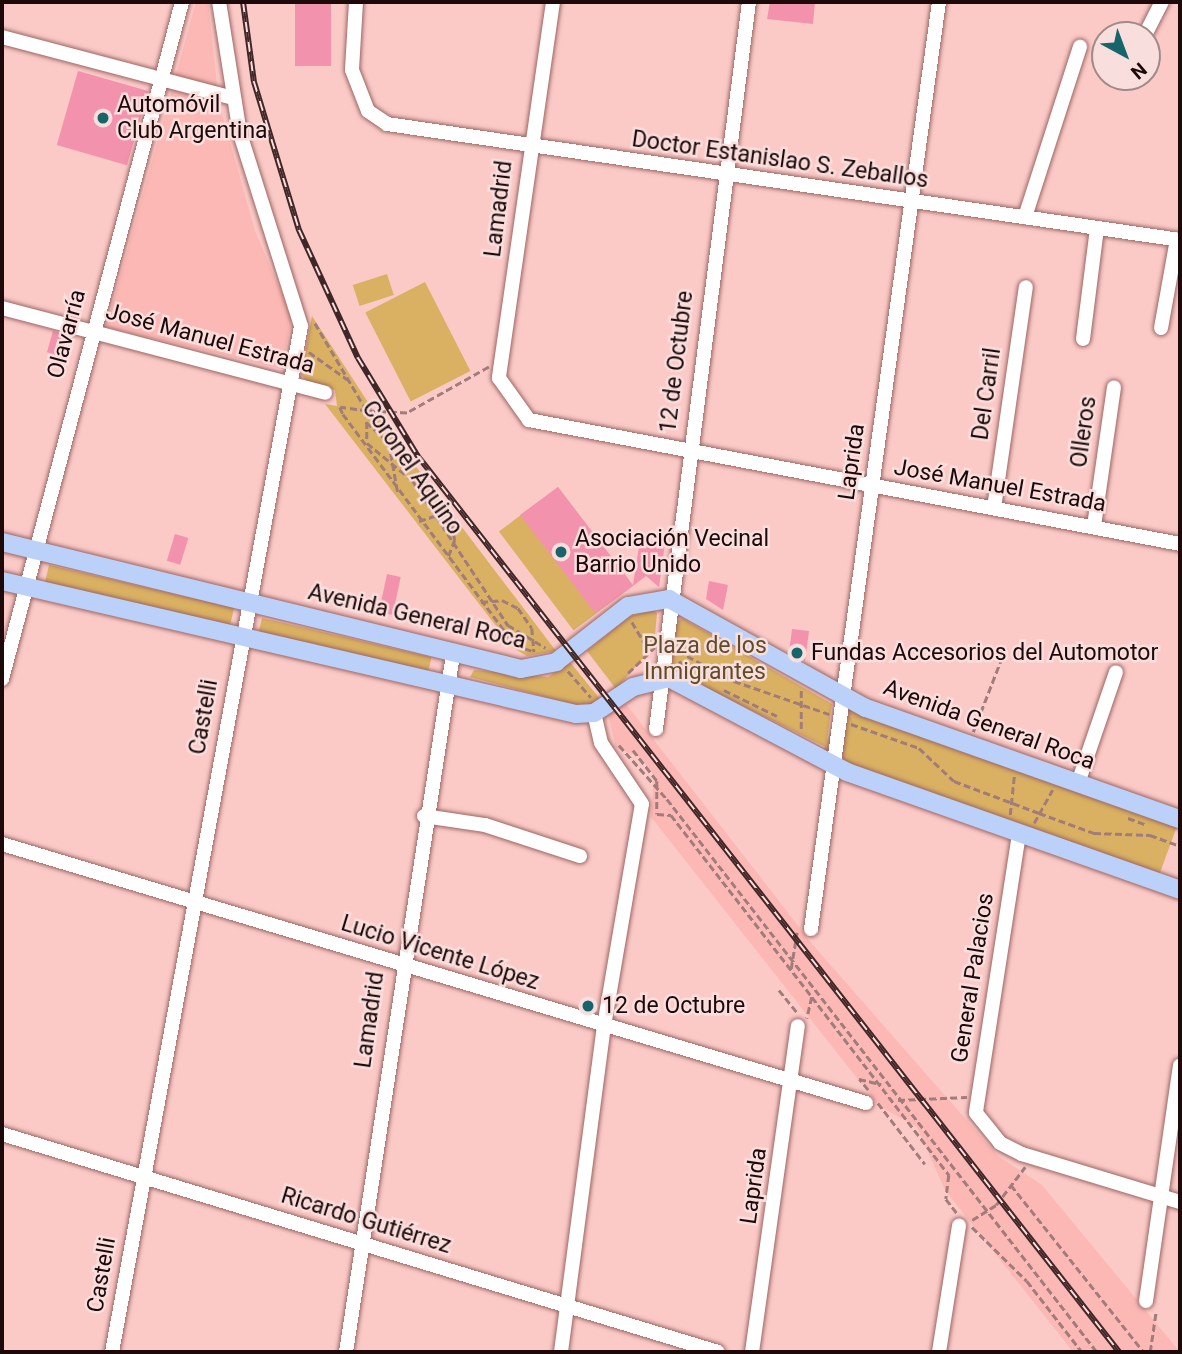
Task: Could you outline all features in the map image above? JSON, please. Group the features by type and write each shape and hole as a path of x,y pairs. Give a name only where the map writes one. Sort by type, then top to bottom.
{"main road":[{"name":"Avenida General Roca","path":"2,542 521,670 550,658 628,606 669,599 836,701 969,742 1071,788 1180,819"},
{"path":"2,581 444,686 597,712 661,678 832,765 1014,823 1180,890"}],"street":[{"name":"Olavarría","path":"2,679 91,332 182,2"},
{"path":"219,2 233,98 248,163 302,318"},
{"name":"Doctor Estanislao S. Zeballos","path":"356,2 351,62 374,119 530,148 1179,239"},
{"name":"Lamadrid","path":"524,415 501,386 501,363 553,2"},
{"name":"12 de Octubre","path":"656,729 688,449 749,2"},
{"name":"Laprida","path":"811,929 832,765 836,701 872,486 939,2"},
{"path":"1152,21 1162,2"},
{"path":"2,37 233,98"},
{"path":"1025,217 1080,47"},
{"path":"1083,339 1097,228"},
{"path":"1161,328 1179,239"},
{"name":"Del Carril","path":"994,508 1026,287"},
{"name":"José Manuel Estrada","path":"2,308 325,393"},
{"name":"Castelli","path":"111,1352 195,901 240,638 302,318"},
{"name":"Olleros","path":"1094,526 1114,387"},
{"name":"José Manuel Estrada","path":"524,415 536,423 688,449 1180,544"},
{"name":"Lamadrid","path":"346,1352 401,965 444,686 453,654"},
{"path":"1071,788 1116,672"},
{"path":"561,1352 604,1026 642,804 601,743 597,712"},
{"path":"424,816 485,825 580,856"},
{"name":"General Palacios","path":"1014,823 975,1107 985,1126 1022,1154 1163,1196"},
{"name":"Lucio Vicente López","path":"2,844 791,1084 866,1103"},
{"name":"Laprida","path":"752,1352 799,1026"},
{"path":"1146,1301 1180,1065"},
{"name":"Ricardo Gutiérrez","path":"2,1133 718,1352"},
{"path":"1163,1196 1180,1202"},
{"path":"939,1352 959,1221"}],"path":[{"name":"Coronel Aquino","path":"302,318 315,323 367,411"},
{"path":"297,344 349,381"},
{"path":"501,363 407,413 367,411 367,443 397,468 495,600 508,625 535,640"},
{"name":"Coronel Aquino","path":"367,411 340,407 398,493 515,645 550,658"},
{"path":"365,422 382,432 397,468 398,493"},
{"path":"419,521 434,516 452,525 454,543 448,558"},
{"path":"481,602 495,600 518,608 535,640 597,712"},
{"path":"677,636 674,657 696,678"},
{"path":"534,652 535,640"},
{"path":"969,742 1006,647"},
{"path":"674,648 734,681 801,700 836,719 919,748 954,781 1094,833 1150,835 1180,846"},
{"path":"790,682 810,695"},
{"path":"801,689 801,729"},
{"path":"714,690 728,690 812,735"},
{"path":"836,701 836,719 849,734"},
{"path":"836,719 931,746"},
{"path":"609,739 657,790 1097,1352"},
{"path":"634,750 657,790 657,814 671,815 949,1175 946,1199 959,1221"},
{"path":"1002,772 1027,781"},
{"path":"1014,776 1014,823"},
{"path":"1040,785 1052,790 1071,788"},
{"path":"998,810 1014,823 1033,825 1052,790"},
{"path":"1124,815 1160,828"},
{"path":"791,969 797,920 811,929"},
{"path":"779,990 806,1022 812,997"},
{"path":"881,1084 859,1079 926,1164"},
{"path":"1026,1166 1011,1185 966,1224 1027,1281 1082,1352"},
{"path":"1011,1185 1144,1352"}],"shaded area":[{"path":"196,2 208,2 219,103 255,231 292,317 282,369 106,327"},
{"path":"626,704 813,945 998,1156 1042,1185 1180,1352 1073,1352 945,1190 917,1127 879,1106 651,817 654,775 638,756 616,748 608,713"}],"green space":[{"path":"387,274 394,295 360,306 353,285"},
{"path":"425,282 470,371 411,402 365,312"},
{"path":"312,316 373,410 556,651 527,656 513,648 325,404 337,406 335,390 309,384 301,374"},
{"name":"Asociación Vecinal Barrio Unido","path":"558,487 633,586 574,631 499,532"},
{"path":"49,565 234,608 230,625 45,583"},
{"path":"652,609 657,613 654,646 616,689 587,651 628,617"},
{"path":"262,618 432,657 428,672 259,633"},
{"name":"Plaza de los Inmigrantes","path":"682,618 832,704 826,747 678,674 670,664 675,623"},
{"path":"570,662 600,699 587,708 470,677 474,670 548,677"},
{"path":"843,697 1179,819 1156,884 819,762"}],"building":[{"path":"295,2 331,2 331,66 295,66"},
{"path":"770,2 815,2 813,24 767,19"},
{"name":"Automóvil Club Argentina","path":"78,71 148,91 127,165 57,145"},
{"path":"53,331 67,335 61,356 47,352"},
{"name":"Asociación Vecinal Barrio Unido","path":"558,487 633,585 640,540 665,543 659,587 646,576 595,613 520,515"},
{"path":"175,534 188,538 180,565 167,561"},
{"path":"387,574 401,577 393,615 379,612"},
{"path":"709,581 728,585 723,610 706,599"},
{"path":"792,629 809,631 805,661 789,653"}],"railway":[{"path":"243,2 254,82 299,230 358,358 417,455 1119,1352"}],"place":[{"name":"Automóvil Club Argentina","path":"103,118"},
{"name":"Asociación Vecinal Barrio Unido","path":"561,552"},
{"name":"Fundas Accesorios del Automotor","path":"797,653"},
{"name":"12 de Octubre","path":"588,1006"}]}
